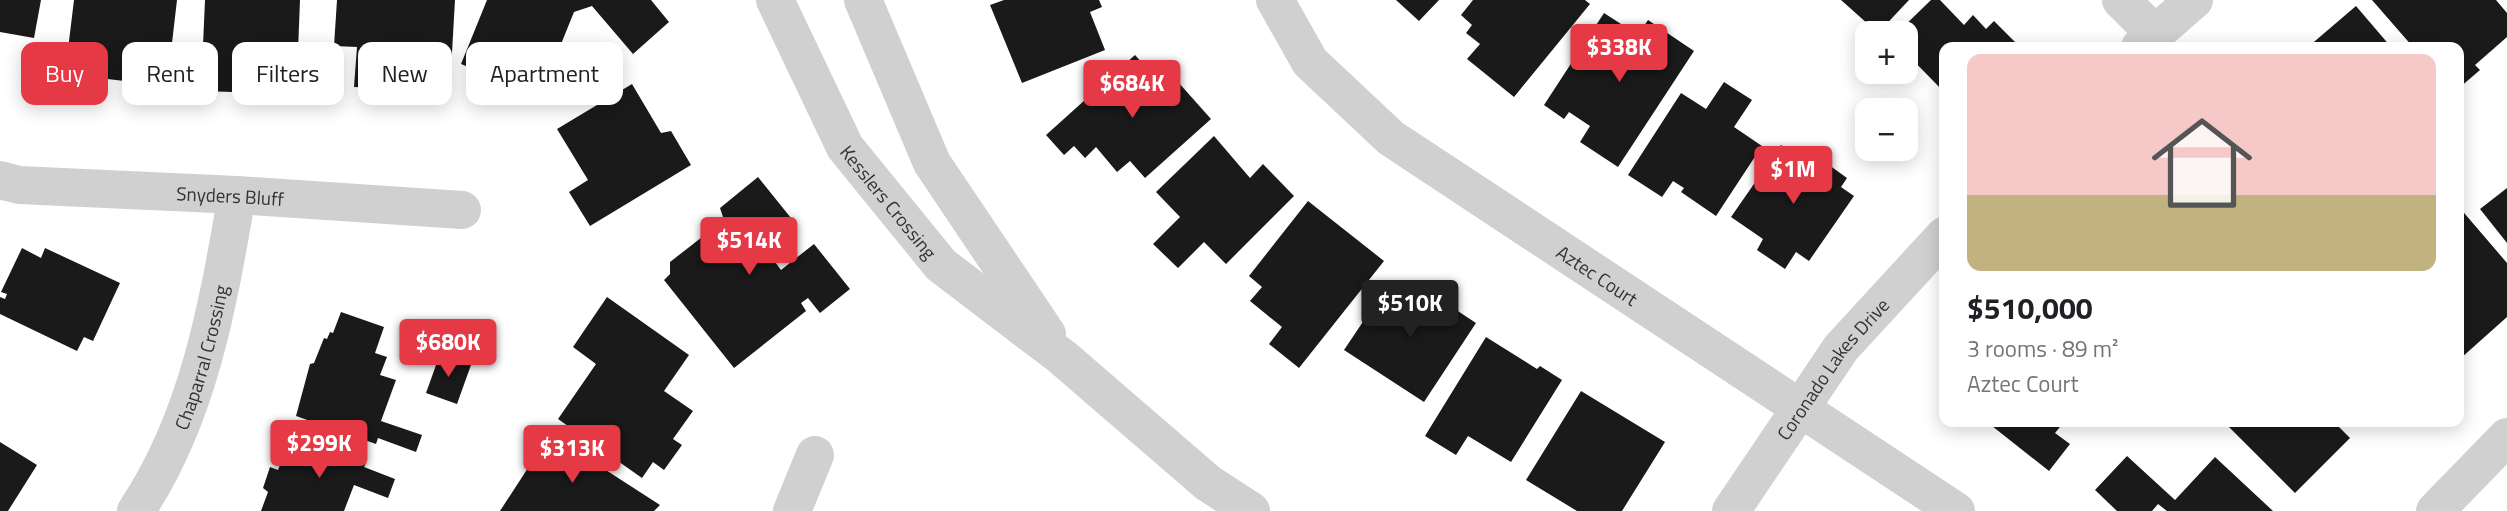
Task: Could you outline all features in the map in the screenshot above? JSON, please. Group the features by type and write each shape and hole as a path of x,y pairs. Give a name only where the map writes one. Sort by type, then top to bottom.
{"street":[{"name":"Kesslers Crossing","path":"775,0 845,147 941,265 1062,356 1208,483 1251,511"},
{"name":"Kesslers Crossing","path":"863,0 932,163 1062,356"},
{"name":"Aztec Court","path":"1275,0 1310,62 1391,138 1956,511"},
{"path":"2121,0 2147,41 2194,0"},
{"name":"Snyders Bluff","path":"0,180 19,185 237,195 462,210"},
{"name":"Chaparral Crossing","path":"136,511 154,484 189,407 218,304 237,195"},
{"name":"Coronado Lakes Drive","path":"1731,511 1841,348 1939,241"},
{"path":"2435,511 2507,437"},
{"path":"792,511 815,456"}],"building":[{"path":"0,0 41,0 34,38 0,32"},
{"path":"74,0 177,0 172,42 122,42 122,81 108,79 108,42 69,42"},
{"path":"205,0 300,0 298,42 232,42 232,92 218,92 218,42 203,42"},
{"path":"337,0 455,0 452,52 452,42 358,42 358,87 354,87 357,47 344,46 344,42 334,42"},
{"path":"487,0 651,0 669,22 633,54 592,6 574,12 562,42 470,42"},
{"path":"1004,0 1099,0 1102,7 1090,12 1105,50 1022,83 990,5"},
{"path":"1396,0 1439,0 1419,21"},
{"path":"1473,0 1585,0 1590,4 1514,97 1467,59 1480,44 1466,33 1472,25 1461,15"},
{"path":"1841,0 1909,0 1889,21 1865,21"},
{"path":"1931,0 1940,0 1964,25 1973,15 1986,29 1994,21 2015,42 1939,42 1939,87 1918,65 1918,21 1909,21"},
{"path":"2372,0 2496,0 2507,13 2507,37 2475,65 2480,70 2464,84 2464,42 2409,42"},
{"path":"2356,6 2387,42 2314,42"},
{"path":"1604,13 1638,35 1648,20 1694,51 1618,167 1580,142 1590,126 1569,112 1564,119 1544,105"},
{"path":"466,52 466,66 461,64"},
{"path":"1135,55 1160,83 1170,73 1211,119 1145,178 1130,161 1117,172 1096,147 1085,158 1074,146 1064,155 1046,135"},
{"path":"1724,82 1752,100 1734,127 1762,146 1716,216 1681,192 1684,188 1673,181 1662,197 1628,175 1681,93 1706,109"},
{"path":"632,84 661,133 671,131 691,165 590,226 569,192 588,180 557,129 597,105 623,105 623,89"},
{"path":"1214,136 1250,178 1263,164 1294,196 1226,264 1204,242 1178,268 1153,244 1180,217 1156,192"},
{"path":"1781,145 1809,165 1815,155 1847,178 1841,187 1854,196 1809,261 1796,252 1785,269 1757,250 1763,239 1731,217"},
{"path":"758,177 791,218 761,243 781,270 814,244 850,289 820,313 808,298 801,303 806,311 734,368 664,280 670,274 670,262 724,220 720,208"},
{"path":"2507,188 2507,243 2480,209"},
{"path":"1308,201 1384,261 1299,368 1269,344 1282,327 1250,301 1262,287 1249,276"},
{"path":"2464,213 2507,263 2507,317 2464,355"},
{"path":"22,248 41,258 45,248 120,283 93,341 84,337 77,351 0,314 0,297 5,299 7,294 1,292"},
{"path":"1389,283 1406,294 1409,289 1436,306 1441,300 1476,323 1424,402 1344,350"},
{"path":"607,297 689,355 664,391 693,411 673,439 682,445 664,470 653,462 642,478 558,419 596,364 573,347"},
{"path":"341,312 384,327 375,353 387,357 380,375 396,380 381,421 422,435 416,452 378,438 376,444 296,416 310,364 314,363 324,338 327,339 330,332 333,333"},
{"path":"1486,337 1537,369 1540,366 1562,380 1511,462 1468,436 1456,455 1425,436"},
{"path":"440,354 471,365 457,404 426,393"},
{"path":"1581,391 1665,442 1622,511 1577,511 1526,480"},
{"path":"1993,427 2060,427 2055,433 2070,444 2049,471"},
{"path":"2229,427 2339,427 2350,438 2295,493"},
{"path":"550,434 660,505 654,511 500,511"},
{"path":"291,435 366,463 364,467 395,479 388,498 354,485 344,511 261,511 268,492 263,488 270,467 278,470"},
{"path":"0,442 37,465 8,511 0,511"},
{"path":"2127,456 2175,500 2215,457 2273,511 2167,511 2158,504 2152,511 2117,511 2095,490"}]}
